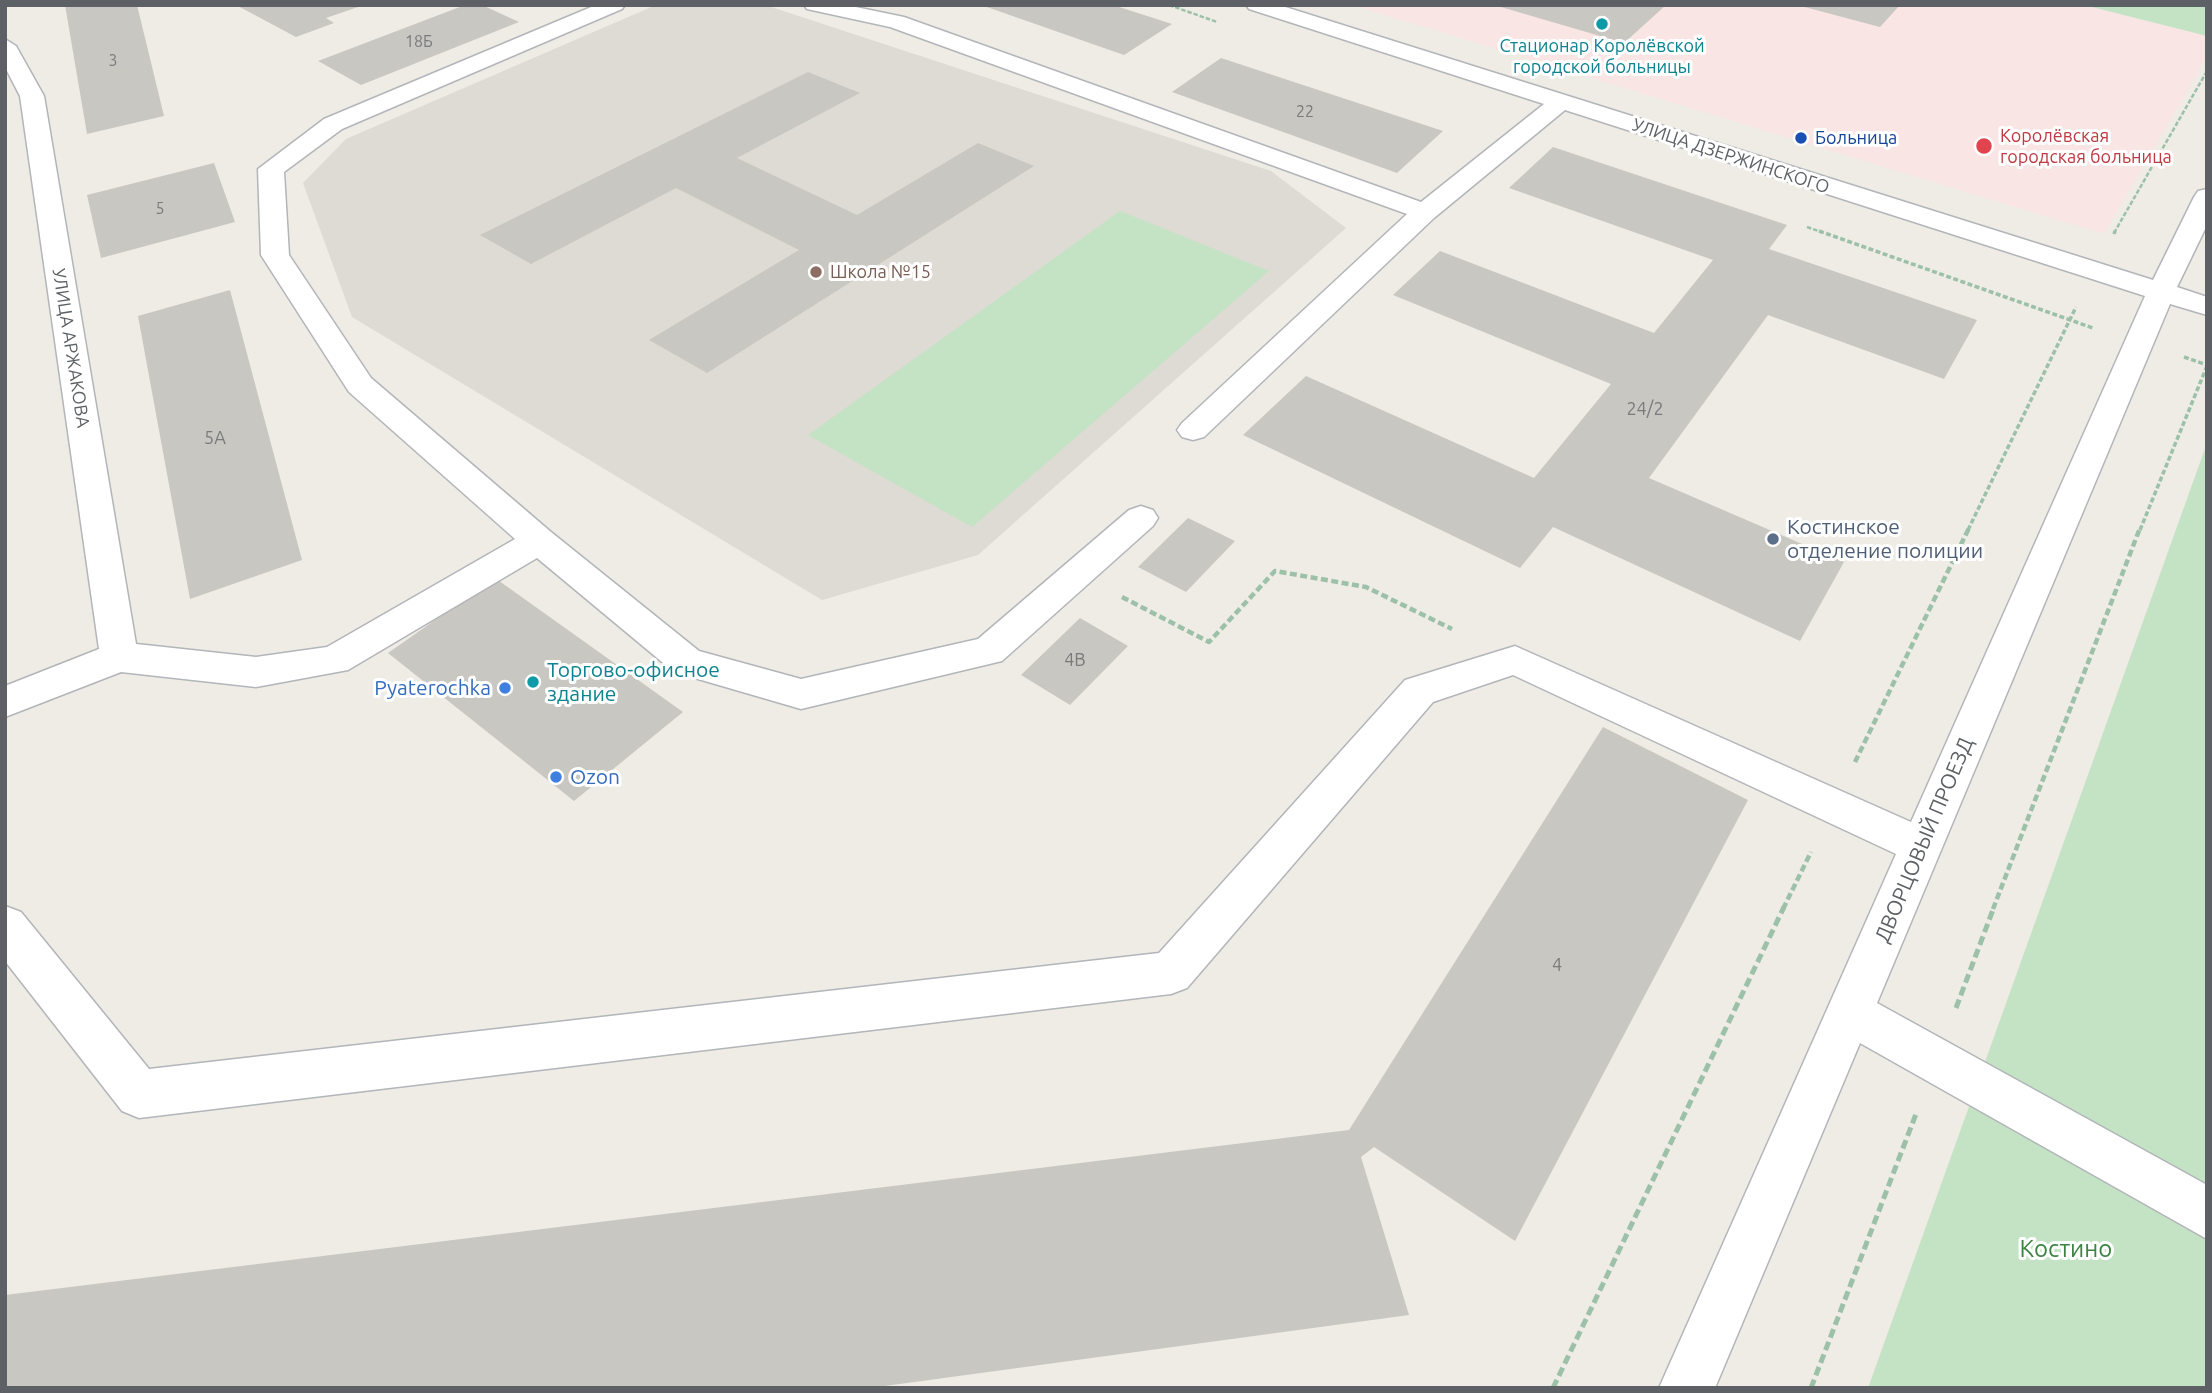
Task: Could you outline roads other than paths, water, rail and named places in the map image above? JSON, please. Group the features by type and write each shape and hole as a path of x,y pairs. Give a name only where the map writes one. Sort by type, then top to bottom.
{"street":[{"path":"615,5 333,124 271,169 275,255 360,385 539,541 687,662 800,694 989,651 1141,518"},
{"path":"814,5 896,22 1425,212"},
{"name":"УЛИЦА ДЗЕРЖИНСКОГО","path":"1256,5 2207,306"},
{"name":"УЛИЦА АРЖАКОВА","path":"5,46 19,99 119,657"},
{"path":"1193,430 1425,212 1561,102"},
{"name":"ДВОРЦОВЫЙ ПРОЕЗД","path":"1687,1388 2161,292 2207,197"},
{"path":"5,702 119,657 256,672 335,660 539,541"},
{"path":"5,926 139,1094 1171,973 1419,691 1515,660 1921,846"},
{"path":"1850,1013 2207,1213"}],"place":[{"name":"Стационар Королёвской городской больницы","path":"1602,24"},
{"name":"Больница","path":"1801,138"},
{"name":"Королёвская городская больница","path":"1984,146"},
{"name":"Школа №15","path":"816,272"},
{"name":"Костинское отделение полиции","path":"1773,539"},
{"name":"Торгово-офисное здание","path":"533,682"},
{"name":"Pyaterochka","path":"505,688"},
{"name":"Ozon","path":"556,777"}],"park label":[{"name":"Костино","path":"2066,1249"}]}
